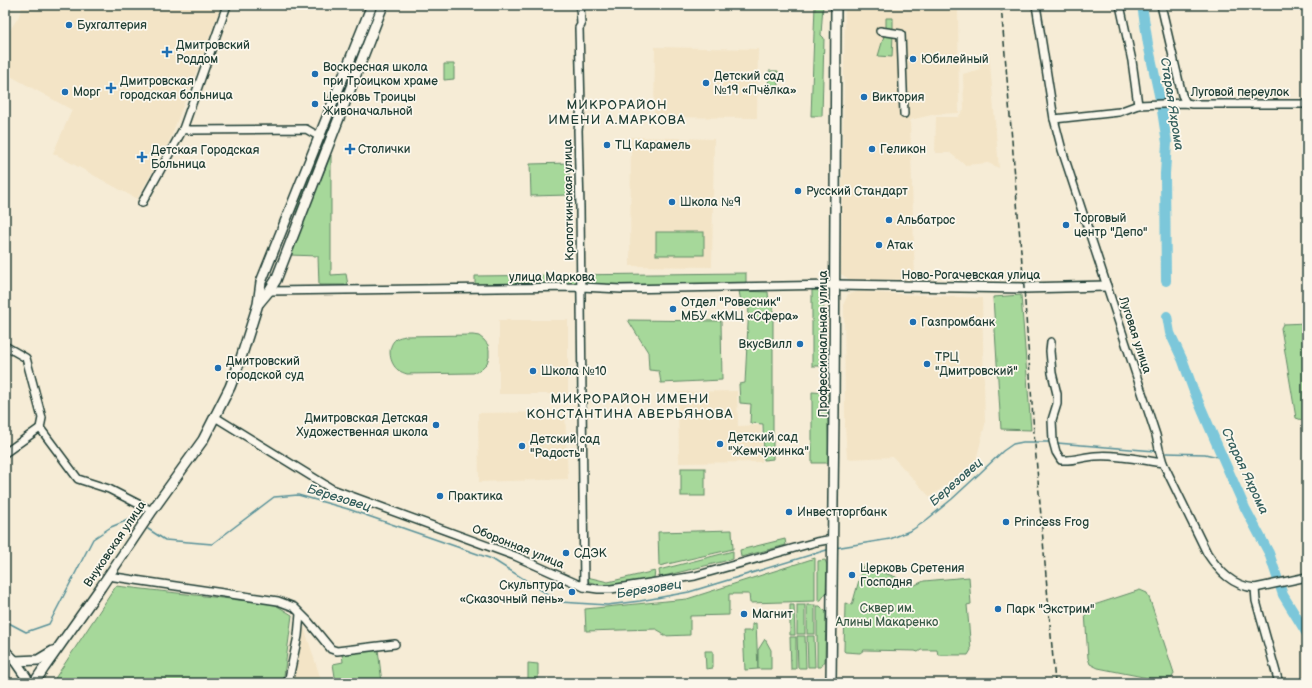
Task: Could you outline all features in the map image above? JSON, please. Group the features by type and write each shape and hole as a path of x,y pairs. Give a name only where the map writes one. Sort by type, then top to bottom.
{"main road":[{"path":"258,304 260,287 372,5"},
{"path":"258,304 276,280 383,5"},
{"name":"Профессиональная улица","path":"831,683 836,5"},
{"path":"289,213 300,218"},
{"name":"Ново-Рогачевская улица","path":"835,285 1024,288 1106,286"},
{"path":"260,287 269,290"},
{"name":"Внуковская улица","path":"31,679 44,668 152,511 203,440 230,388 258,304"},
{"path":"15,661 38,660 58,648"},
{"path":"5,651 31,679"}],"street":[{"path":"142,203 183,129 227,5"},
{"name":"Кропоткинская улица","path":"580,5 581,25 579,28 581,108 578,130 584,587"},
{"name":"Луговая улица","path":"1036,5 1054,119 1062,150 1156,435 1163,463 1207,553 1215,565 1225,575 1237,584 1255,588 1307,577"},
{"path":"1120,5 1132,61 1138,105"},
{"path":"1161,5 1182,95 1186,103"},
{"path":"880,31 901,34 904,114"},
{"name":"Луговой переулок","path":"1054,119 1119,112 1138,105 1186,103 1307,104"},
{"path":"183,129 306,129 320,137"},
{"name":"улица Маркова","path":"269,290 581,287 621,289 835,285"},
{"path":"1051,342 1050,351 1052,373 1057,394 1057,404 1052,420 1053,442 1061,460 1071,461 1095,456 1111,456 1163,463"},
{"path":"5,346 26,358 42,418 40,428 5,453"},
{"name":"Оборонная улица","path":"215,417 332,488 515,556 584,587 611,589 695,576 816,542 833,546"},
{"path":"40,428 78,479 110,489 152,511"},
{"path":"108,576 278,601 294,607 331,649 337,651 395,644"},
{"path":"1255,588 1256,602 1279,683"},
{"path":"288,683 298,636 300,614"}],"shaded area":[{"name":"Дмитровская городская больница","path":"23,5 221,5 169,142 137,199 53,153 72,110 5,73 5,37 18,18"},
{"path":"845,5 958,5 959,113 936,114 910,120 915,280 849,279 841,274"},
{"name":"Детский сад №19 «Пчёлка»","path":"655,47 758,49 757,118 654,117"},
{"path":"989,52 999,168 988,163 965,165 950,153 935,153 936,117 958,117 964,109 963,74 980,69 977,55"},
{"name":"Школа №9","path":"631,137 714,139 712,267 630,266"},
{"path":"858,292 982,298 985,425 975,464 930,497 893,457 847,459 845,425 844,303 848,294"},
{"name":"Школа №10","path":"499,320 568,320 568,394 499,394"},
{"name":"Детский сад \"Жемчужинка\"","path":"737,391 738,426 761,425 762,462 679,463 678,392"},
{"name":"Детский сад \"Радость\"","path":"565,412 568,479 479,482 478,413"},
{"path":"304,627 322,683 283,683 293,630"}],"green space":[{"path":"375,5 381,5 298,213 293,211"},
{"path":"815,5 823,5 821,35 824,38 822,116 811,116"},
{"path":"886,18 893,18 893,29 887,29 893,34 892,57 878,56 886,29"},
{"path":"444,64 454,64 454,79 444,80"},
{"path":"769,71 778,71 778,91 768,91"},
{"path":"331,155 331,275 346,274 348,285 319,285 318,256 289,255"},
{"path":"569,163 569,195 531,196 530,164"},
{"path":"656,232 704,232 704,255 656,255"},
{"path":"746,273 746,285 475,286 475,276"},
{"path":"812,290 824,290 823,366 812,366"},
{"path":"739,291 768,292 769,304 773,306 773,459 764,460 763,424 750,423 751,404 740,403 739,384 745,383 749,305 741,302"},
{"path":"1021,295 1031,430 1001,429 993,297"},
{"path":"628,320 721,321 722,380 661,383 659,371 649,370 648,352"},
{"path":"1307,323 1307,428 1305,421 1296,418 1281,328 1283,324"},
{"path":"479,336 488,345 489,357 487,363 479,371 473,373 407,374 398,370 391,360 391,346 399,337"},
{"path":"812,392 827,393 829,463 812,463"},
{"path":"681,468 705,468 705,496 681,496"},
{"path":"732,530 733,549 659,566 658,532"},
{"path":"785,539 786,545 741,557 740,550"},
{"path":"733,551 733,559 660,577 659,570"},
{"path":"815,558 815,601 750,603 749,594 729,594 729,615 690,616 690,635 663,636 663,633 656,629 586,631 585,609 687,599"},
{"path":"825,560 827,565 826,593 821,600 818,601 818,561"},
{"name":"Сквер им. Алины Макаренко","path":"863,566 896,577 900,581 911,585 924,581 969,577 971,604 967,605 971,650 968,655 938,655 937,650 921,650 918,652 864,650 860,653 845,652 845,603 852,605"},
{"path":"655,571 654,578 609,587 586,581 587,577 608,582"},
{"path":"116,586 274,604 292,615 283,683 52,683"},
{"path":"1140,590 1147,593 1150,600 1174,673 1172,678 1148,678 1098,668 1090,664 1088,658 1085,612 1088,607"},
{"path":"790,605 794,605 795,635 790,635"},
{"path":"797,605 805,605 805,634 797,634"},
{"path":"807,605 815,605 815,634 807,634"},
{"path":"817,606 820,606 826,612 825,661 821,667 817,667"},
{"path":"756,623 758,669 745,670 743,631 752,631 752,624"},
{"path":"797,636 805,636 806,668 798,668"},
{"path":"807,636 814,636 815,667 808,667"},
{"path":"790,637 796,637 796,669 791,669"},
{"path":"765,639 771,650 771,669 758,669 758,650"},
{"path":"378,649 382,683 336,683 333,664 343,662 342,654"},
{"path":"705,651 713,651 713,668 706,669"},
{"path":"528,663 538,664 538,682 528,682"}],"waterway":[{"name":"Старая Яхрома","path":"1142,5 1167,143 1165,174 1166,281"},
{"name":"Старая Яхрома","path":"1167,316 1170,333 1183,361 1193,389 1245,508 1269,553 1283,595 1307,634"},
{"name":"Березовец","path":"835,548 890,539 912,530 952,499 1003,451 1013,444 1023,442 1051,442"},
{"name":"Березовец","path":"1057,443 1155,451"},
{"name":"Березовец","path":"1166,453 1205,454 1218,457 1221,454"},
{"name":"Березовец","path":"148,529 165,540 212,544 274,497 298,495 348,509 492,559 560,602 607,605 640,601 689,592 830,549"},
{"name":"Березовец","path":"5,621 26,632 49,624 93,539 111,527 128,520 136,522"}],"railway":[{"path":"1001,5 1055,683"}],"place":[{"name":"Бухгалтерия","path":"69,25"},
{"name":"Дмитровский Роддом","path":"167,52"},
{"name":"Юбилейный","path":"913,59"},
{"name":"Воскресная школа при Троицком храме","path":"315,74"},
{"name":"Детский сад №19 «Пчёлка»","path":"706,83"},
{"name":"Дмитровская городская больница","path":"111,88"},
{"name":"Морг","path":"65,92"},
{"name":"Виктория","path":"864,97"},
{"name":"Церковь Троицы Живоначальной","path":"315,104"},
{"name":"ТЦ Карамель","path":"607,145"},
{"name":"Столички","path":"350,149"},
{"name":"Геликон","path":"872,149"},
{"name":"Детская Городская Больница","path":"142,157"},
{"name":"Русский Стандарт","path":"798,191"},
{"name":"Школа №9","path":"672,202"},
{"name":"Альбатрос","path":"889,220"},
{"name":"Торговый центр \"Депо\"","path":"1066,225"},
{"name":"Атак","path":"879,245"},
{"name":"Отдел \"Ровесник\" МБУ «КМЦ «Сфера»","path":"673,309"},
{"name":"Газпромбанк","path":"913,322"},
{"name":"ВкусВилл","path":"800,344"},
{"name":"ТРЦ \"Дмитровский\"","path":"927,364"},
{"name":"Дмитровский городской суд","path":"218,368"},
{"name":"Школа №10","path":"533,371"},
{"name":"Дмитровская Детская Художественная школа","path":"436,425"},
{"name":"Детский сад \"Жемчужинка\"","path":"720,444"},
{"name":"Детский сад \"Радость\"","path":"522,446"},
{"name":"Практика","path":"440,496"},
{"name":"Инвестторгбанк","path":"789,512"},
{"name":"Princess Frog","path":"1006,522"},
{"name":"СДЭК","path":"566,553"},
{"name":"Церковь Сретения Господня","path":"852,575"},
{"name":"Скульптура «Сказочный пень»","path":"572,592"},
{"name":"Парк \"Экстрим\"","path":"998,609"},
{"name":"Магнит","path":"744,614"}],"district":[{"name":"МИКРОРАЙОН ИМЕНИ А.МАРКОВА","path":"617,112"},
{"name":"МИКРОРАЙОН ИМЕНИ КОНСТАНТИНА АВЕРЬЯНОВА","path":"630,406"}]}
